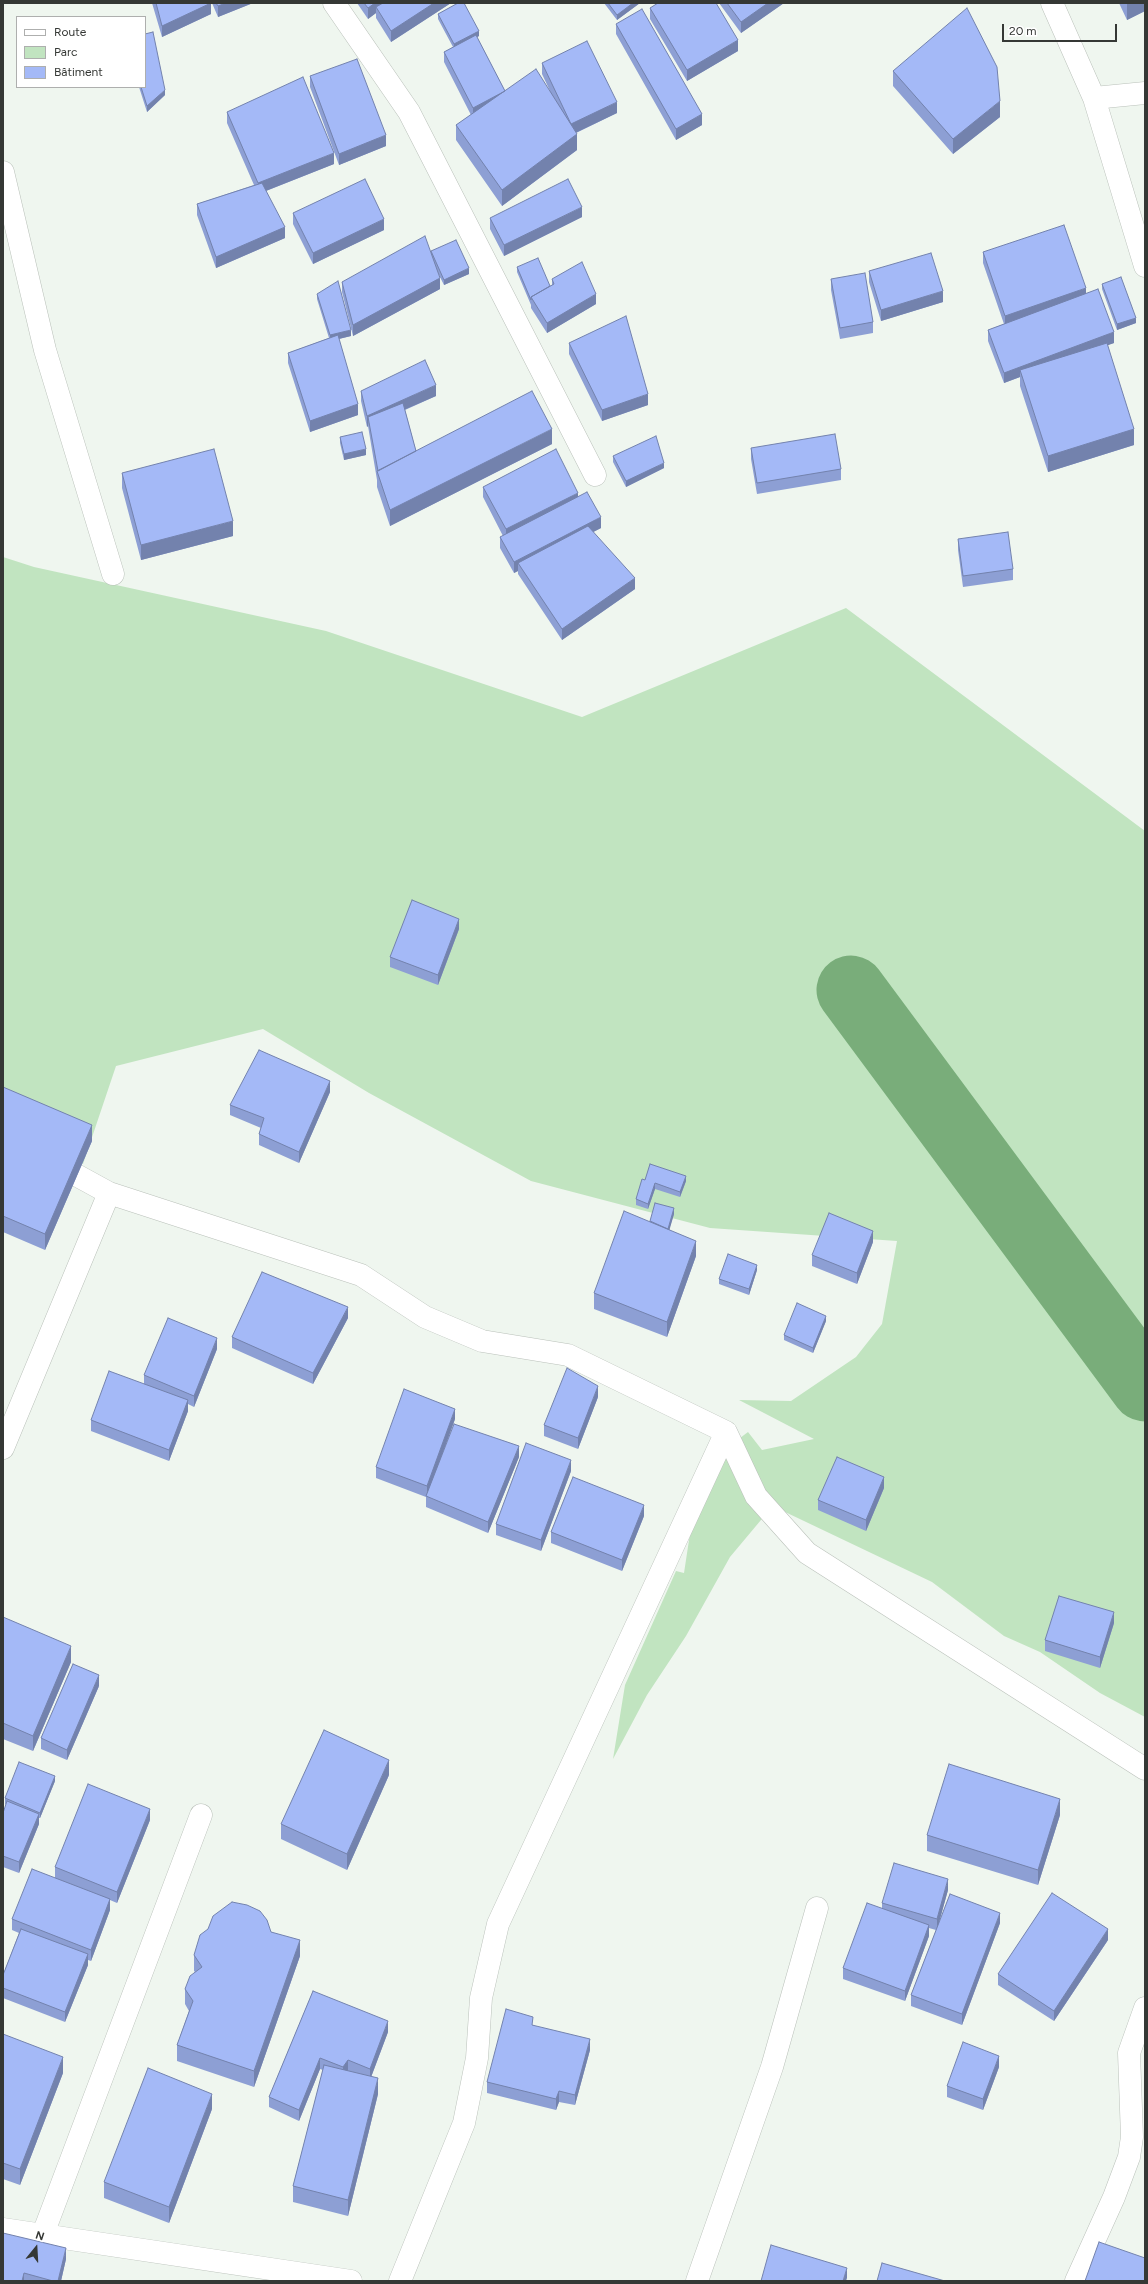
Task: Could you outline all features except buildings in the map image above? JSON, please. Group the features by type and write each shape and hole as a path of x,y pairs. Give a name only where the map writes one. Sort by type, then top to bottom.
{"street":[{"path":"334,3 409,112 596,476"},
{"path":"1052,3 1094,98 1145,266"},
{"path":"1094,98 1145,93"},
{"path":"3,172 46,350 112,574"},
{"path":"3,1135 109,1193 361,1275 425,1317 482,1341 568,1355 726,1432 756,1496 807,1553 1145,1769"},
{"path":"3,1448 109,1193"},
{"path":"400,2281 464,2122 477,2058 481,1998 498,1924 726,1432"},
{"path":"43,2234 201,1815"},
{"path":"697,2281 772,2068 817,1908"},
{"path":"1076,2281 1114,2197 1129,2157 1132,2137 1129,2053 1145,2008"},
{"path":"3,2229 351,2281"}],"green space":[{"path":"3,557 34,567 326,631 582,717 846,608 1145,831 1145,1717 1100,1693 1040,1652 1004,1636 932,1582 783,1511 766,1514 730,1557 686,1636 647,1695 613,1759 625,1685 676,1571 684,1573 700,1468 748,1432 762,1450 814,1439 739,1400 791,1401 856,1357 882,1324 897,1241 710,1228 531,1181 369,1093 263,1029 116,1066 83,1164 41,1133 3,1113"}],"waterway":[{"path":"851,990 1145,1387"}]}
